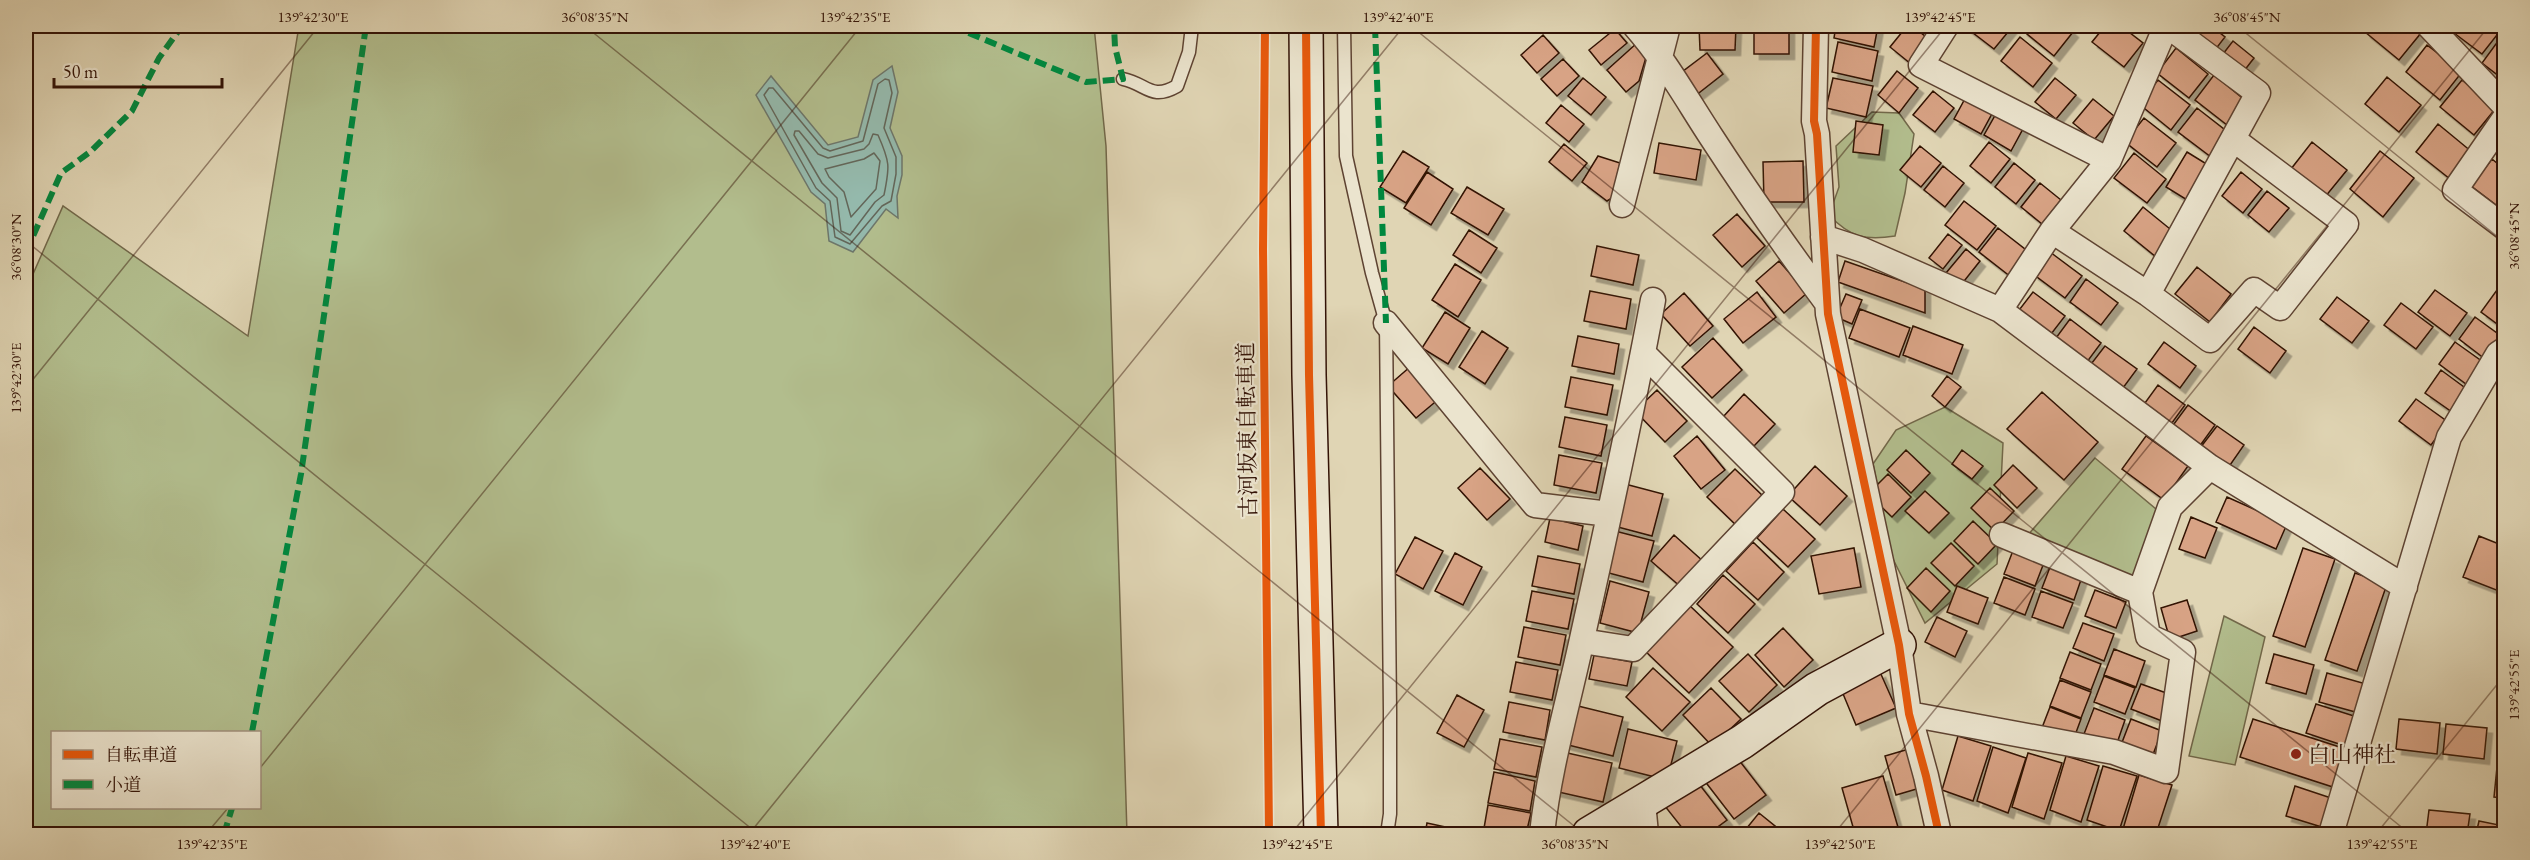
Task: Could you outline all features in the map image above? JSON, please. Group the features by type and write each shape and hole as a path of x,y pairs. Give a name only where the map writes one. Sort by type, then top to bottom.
{"street":[{"path":"1306,26 1309,375 1321,834"},
{"path":"1635,26 1661,55 1772,230 1827,303"},
{"path":"1622,205 1668,26"},
{"path":"1816,26 1814,121 1817,134 1827,303 1899,645 1909,714 1939,834"},
{"path":"1946,26 1921,64 2109,160"},
{"path":"2000,310 2052,231 2109,160 2167,26 2258,93 2148,294"},
{"path":"2429,26 2505,105"},
{"path":"2505,119 2455,190 2505,227"},
{"path":"2052,231 2148,294 2210,340 2254,290 2280,308 2346,224 2233,139"},
{"path":"1823,237 1863,250 2000,310 2210,467 2405,587"},
{"path":"1542,834 1553,762 1582,641 1653,300"},
{"path":"1386,323 1535,505 1609,514"},
{"path":"2331,834 2449,437 2498,354 2505,350"},
{"path":"1582,641 1633,649 1782,492 1643,353"},
{"path":"1909,714 2114,752 2166,771 2183,652 2148,636 2140,592 2170,507 2210,467"},
{"path":"2002,535 2140,592"},
{"path":"1589,834 1742,742 1817,689 1899,645"},
{"path":"1643,802 1646,834"}],"lane":[{"path":"1123,79 1134,81 1148,91 1166,93 1178,86 1190,52 1192,26"},
{"path":"1344,26 1346,156 1372,273 1386,323 1390,756 1390,814 1387,834"}],"green space":[{"path":"299,26 1094,26 1106,146 1127,834 26,834 26,290 63,206 248,336"},
{"path":"1872,112 1899,113 1914,134 1905,193 1895,236 1875,238 1859,236 1851,233 1829,215 1839,187 1836,146"},
{"path":"1945,407 2003,443 1997,564 1925,623 1891,555 1873,464 1896,430"},
{"path":"2095,458 2162,514 2133,582 2027,536"},
{"path":"2224,616 2265,637 2235,765 2189,756"}],"water":[{"path":"892,66 898,92 890,128 902,156 902,175 897,196 898,218 886,209 853,252 829,241 825,204 811,192 756,95 771,76 828,145 858,137 873,80"}],"building":[{"path":"1699,26 1736,26 1735,50 1700,50"},
{"path":"1836,26 1878,26 1874,47 1834,38"},
{"path":"1907,26 1912,26 1930,40 1911,64 1890,47"},
{"path":"1964,26 2013,26 1994,49"},
{"path":"2026,26 2066,26 2073,32 2054,56 2022,30"},
{"path":"2105,26 2121,26 2143,43 2124,67 2092,42"},
{"path":"2200,26 2211,26 2225,37 2215,50 2194,33"},
{"path":"2371,26 2412,26 2421,33 2399,60 2365,32"},
{"path":"2460,26 2504,26 2482,54 2454,33"},
{"path":"1754,28 1789,28 1789,54 1754,54"},
{"path":"1615,29 1627,43 1601,65 1589,50"},
{"path":"2504,33 2504,80 2482,63"},
{"path":"1543,35 1559,53 1537,73 1521,55"},
{"path":"2020,37 2052,63 2033,87 2001,61"},
{"path":"2233,41 2254,58 2244,71 2223,54"},
{"path":"1838,42 1878,51 1872,81 1832,72"},
{"path":"1637,43 1647,54 1639,81 1626,92 1607,70"},
{"path":"2427,45 2462,72 2440,100 2406,72"},
{"path":"2176,48 2208,74 2189,98 2157,73"},
{"path":"1707,53 1723,74 1695,96 1678,75"},
{"path":"1563,59 1579,76 1557,96 1541,79"},
{"path":"1897,71 1918,88 1899,113 1878,95"},
{"path":"2214,75 2246,101 2227,125 2195,100"},
{"path":"2387,77 2421,105 2399,132 2365,104"},
{"path":"1583,78 1606,97 1591,115 1568,96"},
{"path":"1833,78 1873,86 1866,117 1826,108"},
{"path":"2055,78 2076,95 2056,119 2035,102"},
{"path":"2158,80 2190,105 2171,130 2139,104"},
{"path":"2462,80 2496,108 2474,135 2440,107"},
{"path":"1933,91 1954,108 1935,132 1913,115"},
{"path":"1967,95 1994,110 1981,134 1954,119"},
{"path":"2093,99 2114,116 2094,140 2073,123"},
{"path":"1561,105 1584,124 1569,142 1546,123"},
{"path":"2197,108 2229,133 2211,157 2178,132"},
{"path":"1997,112 2024,127 2011,151 1984,135"},
{"path":"2144,118 2176,143 2157,167 2125,142"},
{"path":"1856,121 1883,125 1879,155 1853,152"},
{"path":"2438,124 2472,152 2450,179 2416,152"},
{"path":"2504,136 2504,152 2497,146"},
{"path":"1989,142 2010,159 1991,183 1970,166"},
{"path":"2312,142 2347,170 2325,197 2291,169"},
{"path":"1659,143 1701,150 1696,180 1654,173"},
{"path":"1564,144 1587,163 1572,181 1549,162"},
{"path":"1920,146 1941,163 1921,187 1900,170"},
{"path":"1403,151 1429,167 1406,203 1380,187"},
{"path":"2380,151 2414,178 2383,217 2350,189"},
{"path":"2187,152 2213,168 2192,203 2166,187"},
{"path":"2134,153 2166,179 2147,203 2114,178"},
{"path":"1598,156 1620,163 1612,198 1607,201 1582,182"},
{"path":"2492,159 2504,169 2504,211 2471,186"},
{"path":"1803,161 1804,202 1764,202 1763,162"},
{"path":"2014,163 2035,180 2016,204 1995,187"},
{"path":"1943,166 1964,183 1945,207 1924,190"},
{"path":"1427,172 1453,189 1431,225 1404,208"},
{"path":"2241,172 2262,189 2243,213 2222,196"},
{"path":"2040,183 2061,200 2042,224 2021,207"},
{"path":"1467,187 1504,209 1488,235 1451,213"},
{"path":"2267,191 2289,208 2269,232 2248,215"},
{"path":"1964,201 1996,226 1977,250 1945,225"},
{"path":"2143,207 2175,233 2156,257 2124,231"},
{"path":"1737,214 1765,246 1742,267 1713,235"},
{"path":"1998,228 2030,253 2011,277 1979,252"},
{"path":"1469,230 1497,248 1481,273 1453,255"},
{"path":"1948,234 1962,245 1943,269 1929,258"},
{"path":"1597,246 1639,255 1633,285 1591,276"},
{"path":"1966,249 1980,261 1961,285 1946,273"},
{"path":"2050,252 2082,276 2065,298 2033,274"},
{"path":"1779,261 1807,293 1784,313 1756,281"},
{"path":"1845,261 1925,289 1925,313 1838,282"},
{"path":"1455,264 1481,280 1458,317 1432,300"},
{"path":"2197,267 2231,294 2210,322 2175,294"},
{"path":"2086,279 2118,303 2101,325 2070,302"},
{"path":"2435,290 2467,313 2450,336 2418,312"},
{"path":"2497,290 2504,295 2504,329 2481,312"},
{"path":"1590,291 1631,299 1626,329 1584,321"},
{"path":"1757,292 1776,317 1743,343 1724,319"},
{"path":"2033,292 2065,316 2048,338 2016,314"},
{"path":"1684,293 1713,326 1690,346 1661,314"},
{"path":"1846,294 1862,300 1852,324 1836,317"},
{"path":"2337,297 2369,321 2352,343 2320,319"},
{"path":"2401,303 2433,327 2416,349 2384,325"},
{"path":"1860,309 1910,328 1899,357 1849,338"},
{"path":"1445,312 1470,328 1448,364 1422,348"},
{"path":"2475,317 2501,336 2485,359 2459,339"},
{"path":"2070,319 2101,343 2084,366 2053,342"},
{"path":"1913,326 1963,345 1952,374 1903,355"},
{"path":"2254,327 2286,351 2270,373 2238,349"},
{"path":"1482,331 1508,348 1485,384 1459,367"},
{"path":"1578,336 1619,344 1614,374 1572,366"},
{"path":"1713,338 1742,370 1712,398 1682,367"},
{"path":"2164,342 2196,366 2180,388 2148,364"},
{"path":"2455,342 2483,362 2466,384 2439,364"},
{"path":"2105,346 2137,369 2120,392 2088,368"},
{"path":"1411,366 1440,398 1416,418 1388,386"},
{"path":"2441,370 2468,390 2452,412 2425,393"},
{"path":"1947,376 1961,387 1945,407 1932,396"},
{"path":"1571,377 1613,385 1607,415 1565,407"},
{"path":"2158,385 2185,405 2169,427 2142,407"},
{"path":"1657,390 1687,421 1665,442 1635,411"},
{"path":"2042,392 2098,442 2064,480 2007,429"},
{"path":"1744,394 1775,424 1754,446 1723,417"},
{"path":"2416,399 2448,422 2431,445 2399,421"},
{"path":"2188,405 2215,425 2199,447 2171,428"},
{"path":"1565,417 1607,425 1601,456 1559,447"},
{"path":"2217,426 2244,445 2228,468 2200,448"},
{"path":"1697,436 1725,470 1701,489 1674,456"},
{"path":"2146,436 2188,466 2164,500 2122,469"},
{"path":"1906,450 1930,473 1911,493 1887,470"},
{"path":"1962,450 1983,466 1972,479 1952,464"},
{"path":"1559,455 1602,463 1596,493 1554,485"},
{"path":"2013,465 2037,488 2017,508 1994,485"},
{"path":"1815,466 1847,496 1820,525 1788,496"},
{"path":"1480,468 1510,499 1487,520 1458,488"},
{"path":"1735,469 1766,499 1738,527 1707,497"},
{"path":"1888,474 1911,497 1892,517 1868,494"},
{"path":"1625,484 1663,494 1652,536 1614,526"},
{"path":"1990,488 2014,511 1995,531 1971,508"},
{"path":"1925,491 1949,513 1929,533 1905,511"},
{"path":"2227,497 2287,524 2276,549 2216,522"},
{"path":"1783,509 1815,539 1788,567 1757,538"},
{"path":"2191,517 2217,528 2205,558 2179,549"},
{"path":"1550,518 1583,526 1578,550 1545,542"},
{"path":"1973,521 1997,544 1978,564 1954,541"},
{"path":"1615,531 1654,541 1643,582 1605,572"},
{"path":"1674,535 1705,563 1682,588 1651,561"},
{"path":"2479,536 2504,546 2504,593 2463,577"},
{"path":"1415,537 1443,551 1423,589 1395,574"},
{"path":"1753,542 1784,572 1758,600 1726,571"},
{"path":"1951,543 1974,566 1955,586 1931,563"},
{"path":"1854,548 1861,587 1819,594 1811,556"},
{"path":"2014,548 2045,560 2035,586 2004,574"},
{"path":"2303,548 2335,559 2305,647 2273,636"},
{"path":"1455,553 1482,567 1463,605 1435,591"},
{"path":"1538,556 1580,564 1574,594 1532,586"},
{"path":"2052,562 2083,574 2074,600 2042,588"},
{"path":"1926,568 1950,591 1931,612 1907,588"},
{"path":"2355,573 2387,584 2357,671 2325,660"},
{"path":"1723,575 1755,604 1728,633 1697,604"},
{"path":"2004,577 2035,589 2025,615 1994,603"},
{"path":"1610,581 1649,592 1638,633 1600,623"},
{"path":"1957,586 1988,598 1978,624 1947,612"},
{"path":"2095,590 2126,602 2116,628 2085,616"},
{"path":"1532,591 1574,599 1568,629 1526,621"},
{"path":"2041,591 2073,603 2063,628 2032,617"},
{"path":"2187,600 2197,631 2170,640 2161,608"},
{"path":"1688,604 1733,647 1689,693 1644,650"},
{"path":"1937,617 1967,631 1955,657 1925,642"},
{"path":"2083,623 2114,634 2104,661 2073,648"},
{"path":"1524,627 1566,635 1560,665 1518,657"},
{"path":"1783,628 1813,660 1784,687 1755,655"},
{"path":"2114,649 2145,661 2136,687 2104,675"},
{"path":"2070,652 2101,664 2091,690 2060,678"},
{"path":"1748,654 1777,685 1749,712 1719,681"},
{"path":"2274,654 2314,665 2306,694 2266,683"},
{"path":"1594,655 1632,662 1627,686 1589,679"},
{"path":"1516,662 1558,670 1552,700 1510,692"},
{"path":"1653,668 1690,702 1662,731 1626,697"},
{"path":"1880,672 1896,708 1856,725 1841,689"},
{"path":"2327,673 2366,684 2359,713 2319,702"},
{"path":"2104,676 2135,688 2125,714 2094,702"},
{"path":"2060,680 2091,692 2081,718 2050,706"},
{"path":"2141,684 2172,695 2162,721 2131,709"},
{"path":"1711,688 1741,719 1712,746 1683,715"},
{"path":"1457,695 1484,710 1464,747 1437,733"},
{"path":"1509,702 1550,710 1545,740 1503,732"},
{"path":"2316,704 2354,716 2345,746 2306,733"},
{"path":"1574,705 1623,717 1613,756 1564,744"},
{"path":"2050,707 2081,719 2074,738 2040,733"},
{"path":"2094,708 2125,720 2116,746 2084,734"},
{"path":"2131,719 2162,731 2152,757 2121,745"},
{"name":"白山神社","path":"2253,719 2352,751 2339,789 2240,757"},
{"path":"2399,719 2440,723 2437,754 2396,749"},
{"path":"2446,724 2487,728 2484,759 2443,754"},
{"path":"1628,729 1677,741 1667,780 1619,768"},
{"path":"1958,736 1991,746 1973,801 1942,790"},
{"path":"1500,739 1542,747 1536,777 1494,769"},
{"path":"1993,747 2026,758 2008,813 1977,801"},
{"path":"1909,749 1920,788 1896,795 1885,756"},
{"path":"1563,752 1612,763 1603,802 1554,791"},
{"path":"2028,753 2062,763 2044,819 2012,807"},
{"path":"1735,755 1766,795 1734,819 1704,780"},
{"path":"2066,756 2099,766 2081,822 2050,810"},
{"path":"2103,766 2137,776 2119,831 2087,820"},
{"path":"2497,767 2504,768 2504,798 2494,797"},
{"path":"1494,772 1535,781 1530,811 1488,803"},
{"path":"2139,775 2172,785 2156,834 2138,834 2123,829"},
{"path":"1883,776 1900,834 1855,834 1842,788"},
{"path":"1696,780 1727,820 1708,834 1687,834 1664,805"},
{"path":"2295,786 2334,799 2325,828 2286,816"},
{"path":"1488,805 1531,813 1526,834 1483,834"},
{"path":"2429,810 2470,814 2467,834 2426,834"},
{"path":"1759,813 1785,834 1742,834"},
{"path":"2479,821 2504,826 2504,834 2476,834"},
{"path":"1427,823 1469,832 1469,834 1425,834"}],"marked path":[{"path":"26,252 61,173 90,152 132,111 159,58 182,26"},
{"path":"252,731 301,474 366,26"},
{"path":"952,26 1086,82 1123,79 1115,47 1114,26"},
{"path":"1375,26 1386,323"},
{"path":"224,834 232,809"}],"cycle path":[{"name":"古河坂東自転車道","path":"1265,26 1263,249 1269,834"},
{"path":"1306,26 1309,375 1321,834"},
{"path":"1816,26 1814,121 1817,134 1828,314 1899,645 1909,714 1939,834"}],"place":[{"name":"白山神社","path":"2296,754"}]}
